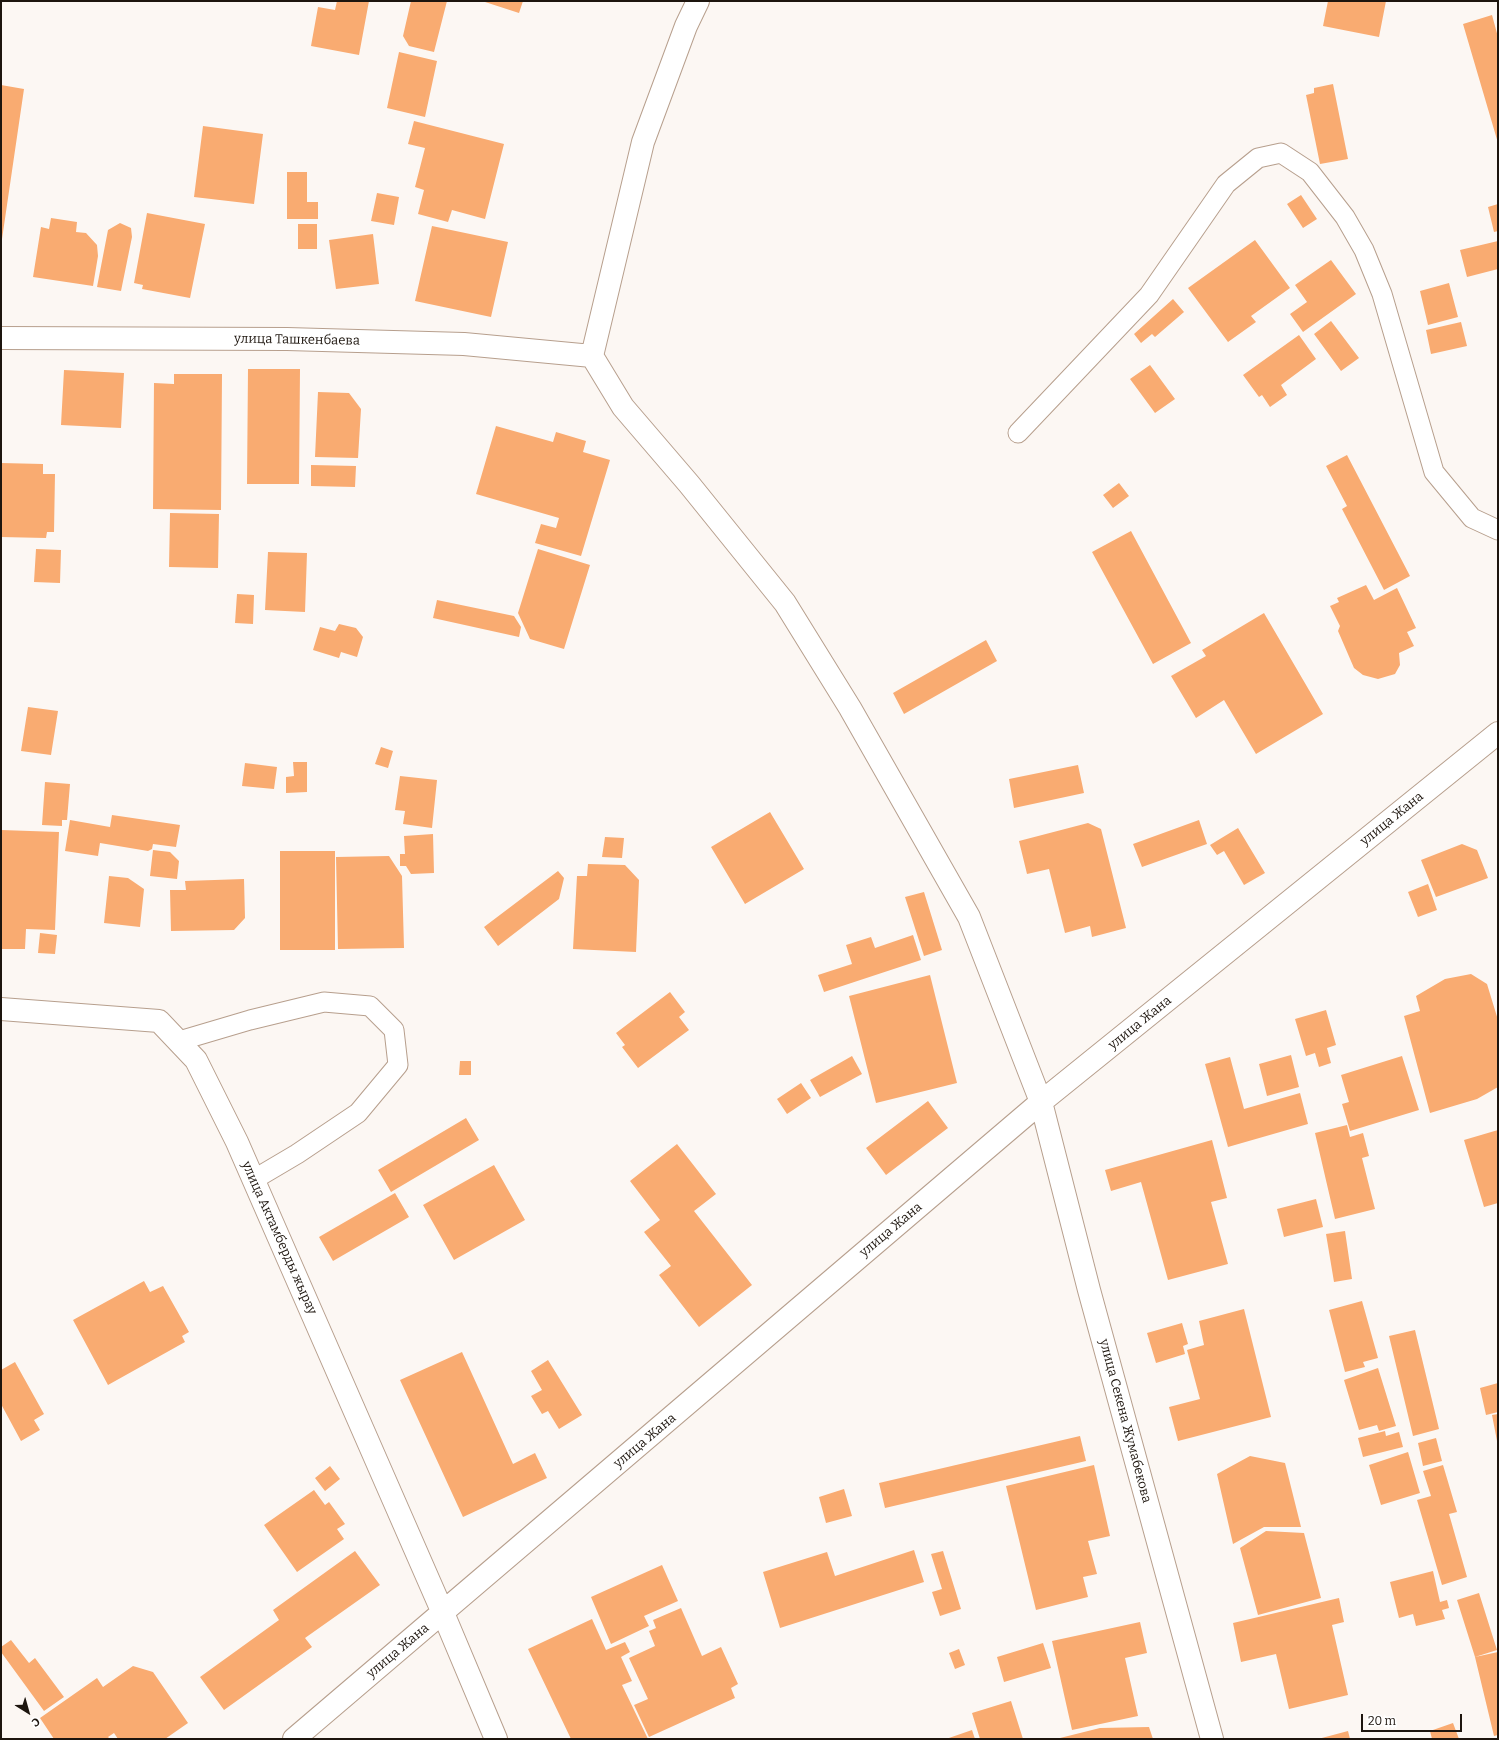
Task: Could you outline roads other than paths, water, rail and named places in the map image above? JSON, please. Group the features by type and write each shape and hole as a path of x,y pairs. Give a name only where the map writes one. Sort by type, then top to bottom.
{"street":[{"path":"592,356 643,142 686,26 698,1"},
{"name":"улица Ташкенбаева","path":"1,338 287,340 464,344 592,356"},
{"name":"улица Секена Жумабекова","path":"592,356 623,407 689,484 785,603 850,708 969,917 1041,1102 1089,1290 1212,1739"},
{"name":"улица Жана","path":"294,1739 1041,1102 1498,733"},
{"name":"улица Актамберды жырау","path":"1,1009 159,1021 196,1060 237,1142 443,1613 496,1739"}],"lane":[{"path":"1018,432 1149,295 1226,184 1258,158 1281,153 1310,172 1345,217 1364,250 1382,294 1434,472 1472,518 1498,530"},
{"path":"179,1041 250,1020 324,1002 370,1006 394,1030 398,1065 358,1113 297,1154 253,1180"}]}
